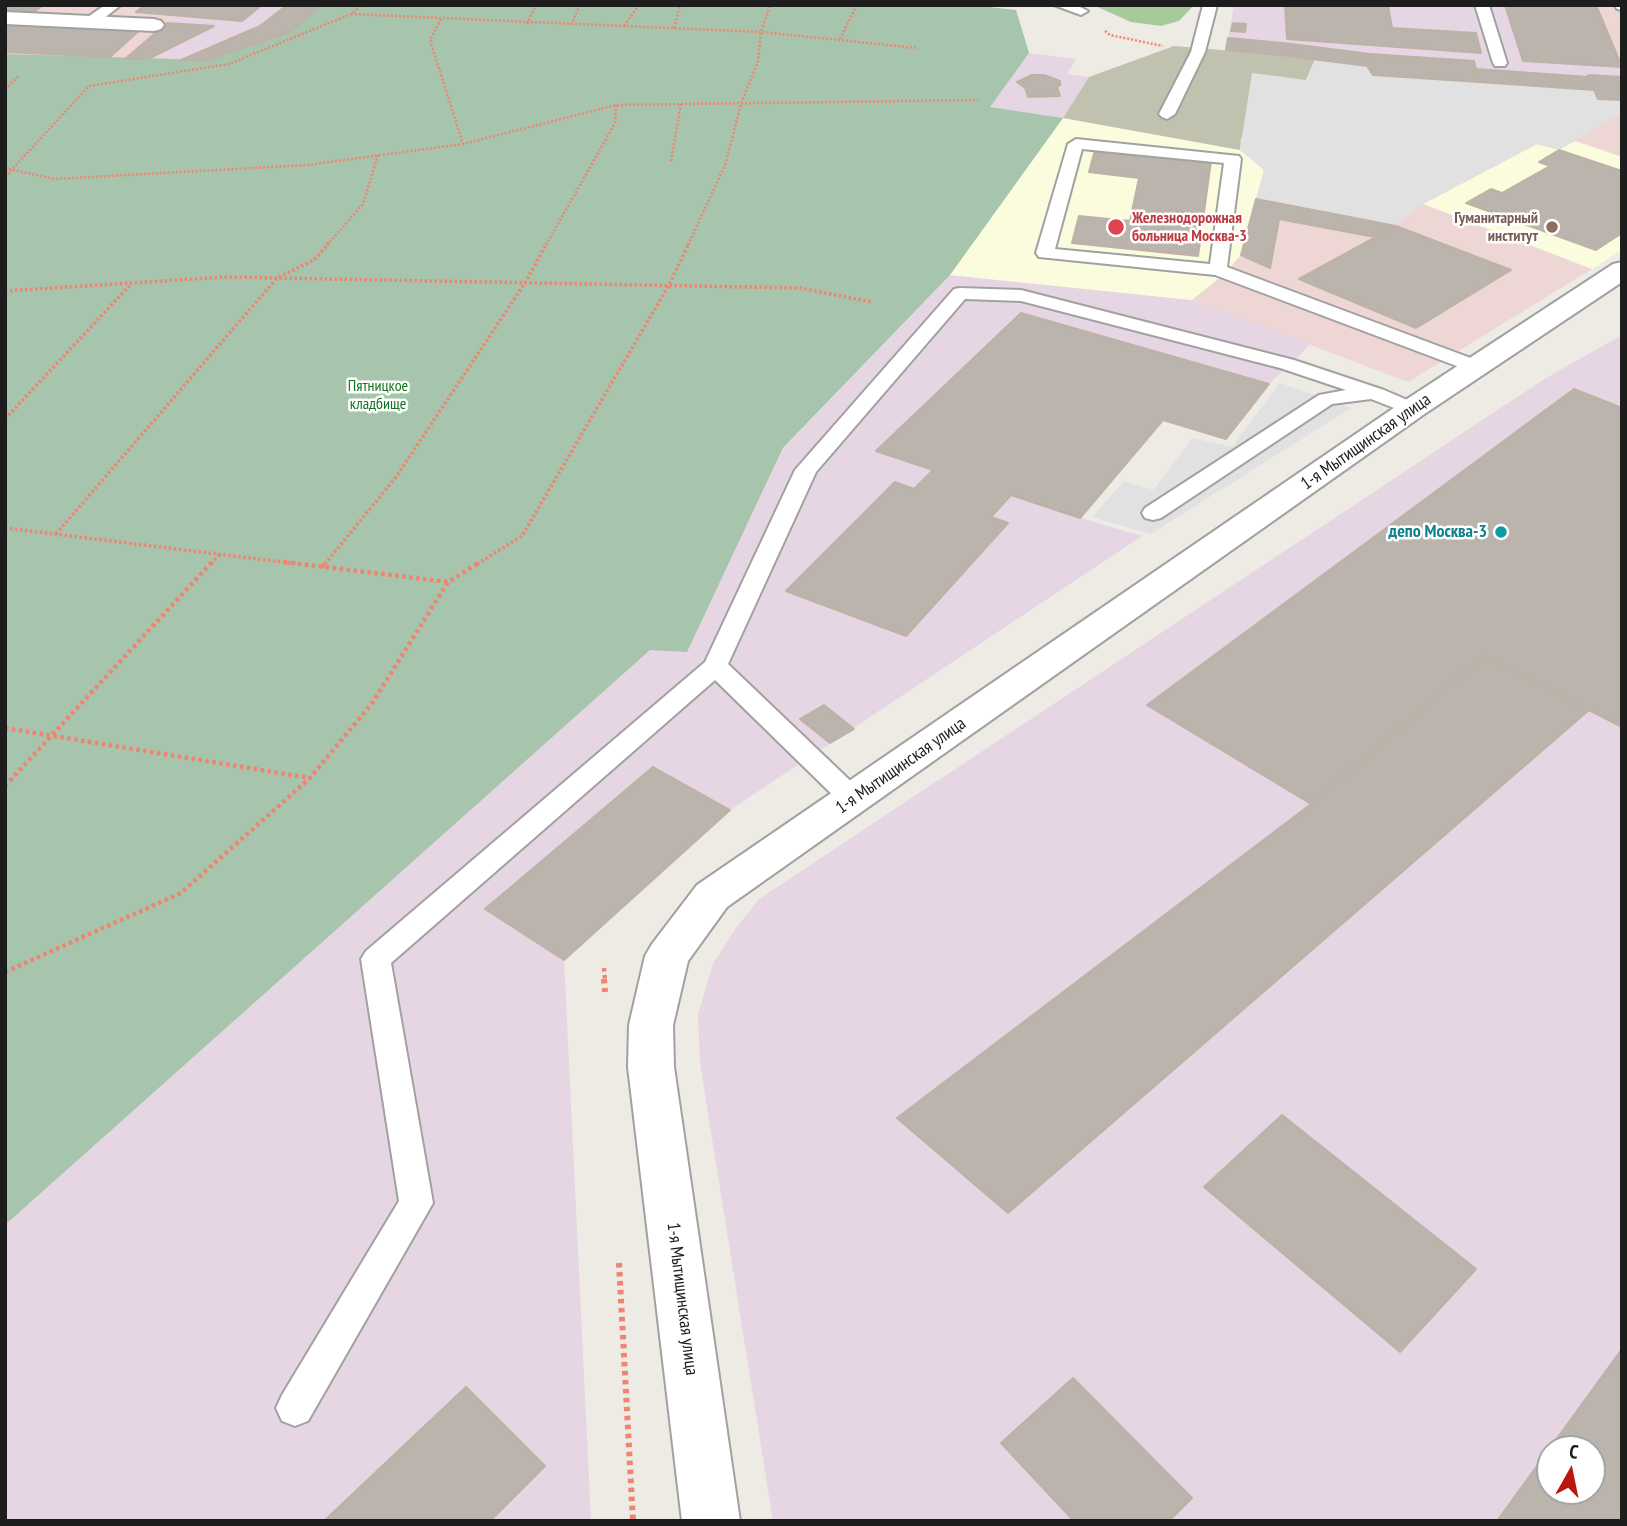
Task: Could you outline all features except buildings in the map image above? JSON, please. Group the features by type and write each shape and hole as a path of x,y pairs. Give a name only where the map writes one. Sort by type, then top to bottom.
{"street":[{"path":"5,18 154,25"},
{"name":"1-я Мытищинская улица","path":"711,1521 652,1067 651,1025 667,956 712,896 1412,409 1622,270"}],"lane":[{"path":"90,22 114,5"},
{"path":"1061,5 1081,10"},
{"path":"1167,114 1198,52 1210,5"},
{"path":"1482,5 1500,63"},
{"path":"1219,270 1233,159 1076,144 1045,253 1219,270 1477,367"},
{"path":"295,1408 416,1203 376,959 715,666 806,470 960,293 1021,296 1287,365 1377,394 1412,409"},
{"path":"1153,513 1326,399 1349,394 1377,394"},
{"path":"715,666 853,799"}],"path":[{"path":"5,177 89,86 229,64 351,14 362,5"},
{"path":"527,23 536,5"},
{"path":"571,25 580,5"},
{"path":"623,27 639,5"},
{"path":"674,29 680,5"},
{"path":"5,972 181,893 310,778 373,702 448,582 522,536 669,285 725,165 741,104 758,61 761,32 771,5"},
{"path":"840,39 857,5"},
{"path":"1081,10 1110,36 1198,52"},
{"path":"351,14 761,32 916,48"},
{"path":"442,19 430,40 463,144"},
{"path":"5,89 19,76"},
{"path":"5,167 54,179 307,165 463,144 616,105 978,100"},
{"path":"671,161 681,103"},
{"path":"322,567 396,477 525,283 615,122 616,105"},
{"path":"56,534 277,278 314,260 363,204 379,155"},
{"path":"5,291 225,277 800,289 872,302"},
{"path":"5,419 131,283"},
{"path":"5,528 448,582"},
{"path":"5,786 220,554"},
{"path":"5,728 310,778"}],"shaded area":[{"path":"5,5 145,5 176,15 125,59 5,54"},
{"path":"145,5 322,5 290,32 208,60 125,59 175,16 136,12"},
{"path":"1234,5 1596,5 1622,63 1622,100 1373,75 1281,55 1226,50"},
{"path":"1596,5 1622,5 1622,63"},
{"path":"1174,46 1315,59 1306,80 1241,138 1240,150 1063,118 1089,77"},
{"path":"1029,53 1076,59 1067,74 1089,77 1063,118 989,107"},
{"path":"1315,59 1367,66 1373,75 1594,90 1598,99 1622,100 1622,113 1559,150 1537,144 1423,204 1396,226 1256,199 1264,170 1240,150 1252,73 1306,80"},
{"path":"1373,75 1622,100 1622,157 1575,141 1424,204 1592,269 1408,382 1192,300 1225,273 1241,255 1264,171 1240,150"},
{"name":"Железнодорожная больница Москва-3","path":"1063,118 1240,150 1264,170 1241,255 1225,273 1192,300 950,275"},
{"name":"Гуманитарный институт","path":"1575,141 1622,157 1622,250 1592,269 1423,204 1537,144 1559,150"},
{"path":"950,275 1192,300 1311,344 1269,384 1226,439 1163,420 1081,518 1142,536 730,810 564,959 591,1521 5,1521 5,1225 650,649 687,651 783,449"},
{"path":"1622,335 1622,1521 773,1521 700,1063 698,1014 713,964 759,899 1546,378"},
{"path":"1280,383 1351,408 1151,534 1092,517 1124,481 1153,490 1193,438 1232,447"}],"green space":[{"name":"Пятницкое кладбище","path":"322,5 971,5 1016,10 1029,53 990,107 1063,118 950,275 783,448 687,652 650,650 5,1225 5,54 208,60 290,32"},
{"path":"1093,5 1194,5 1179,21 1161,26 1131,22"}],"place":[{"name":"Железнодорожная больница Москва-3","path":"1116,227"},
{"name":"Гуманитарный институт","path":"1552,227"},
{"name":"депо Москва-3","path":"1501,532"}]}
